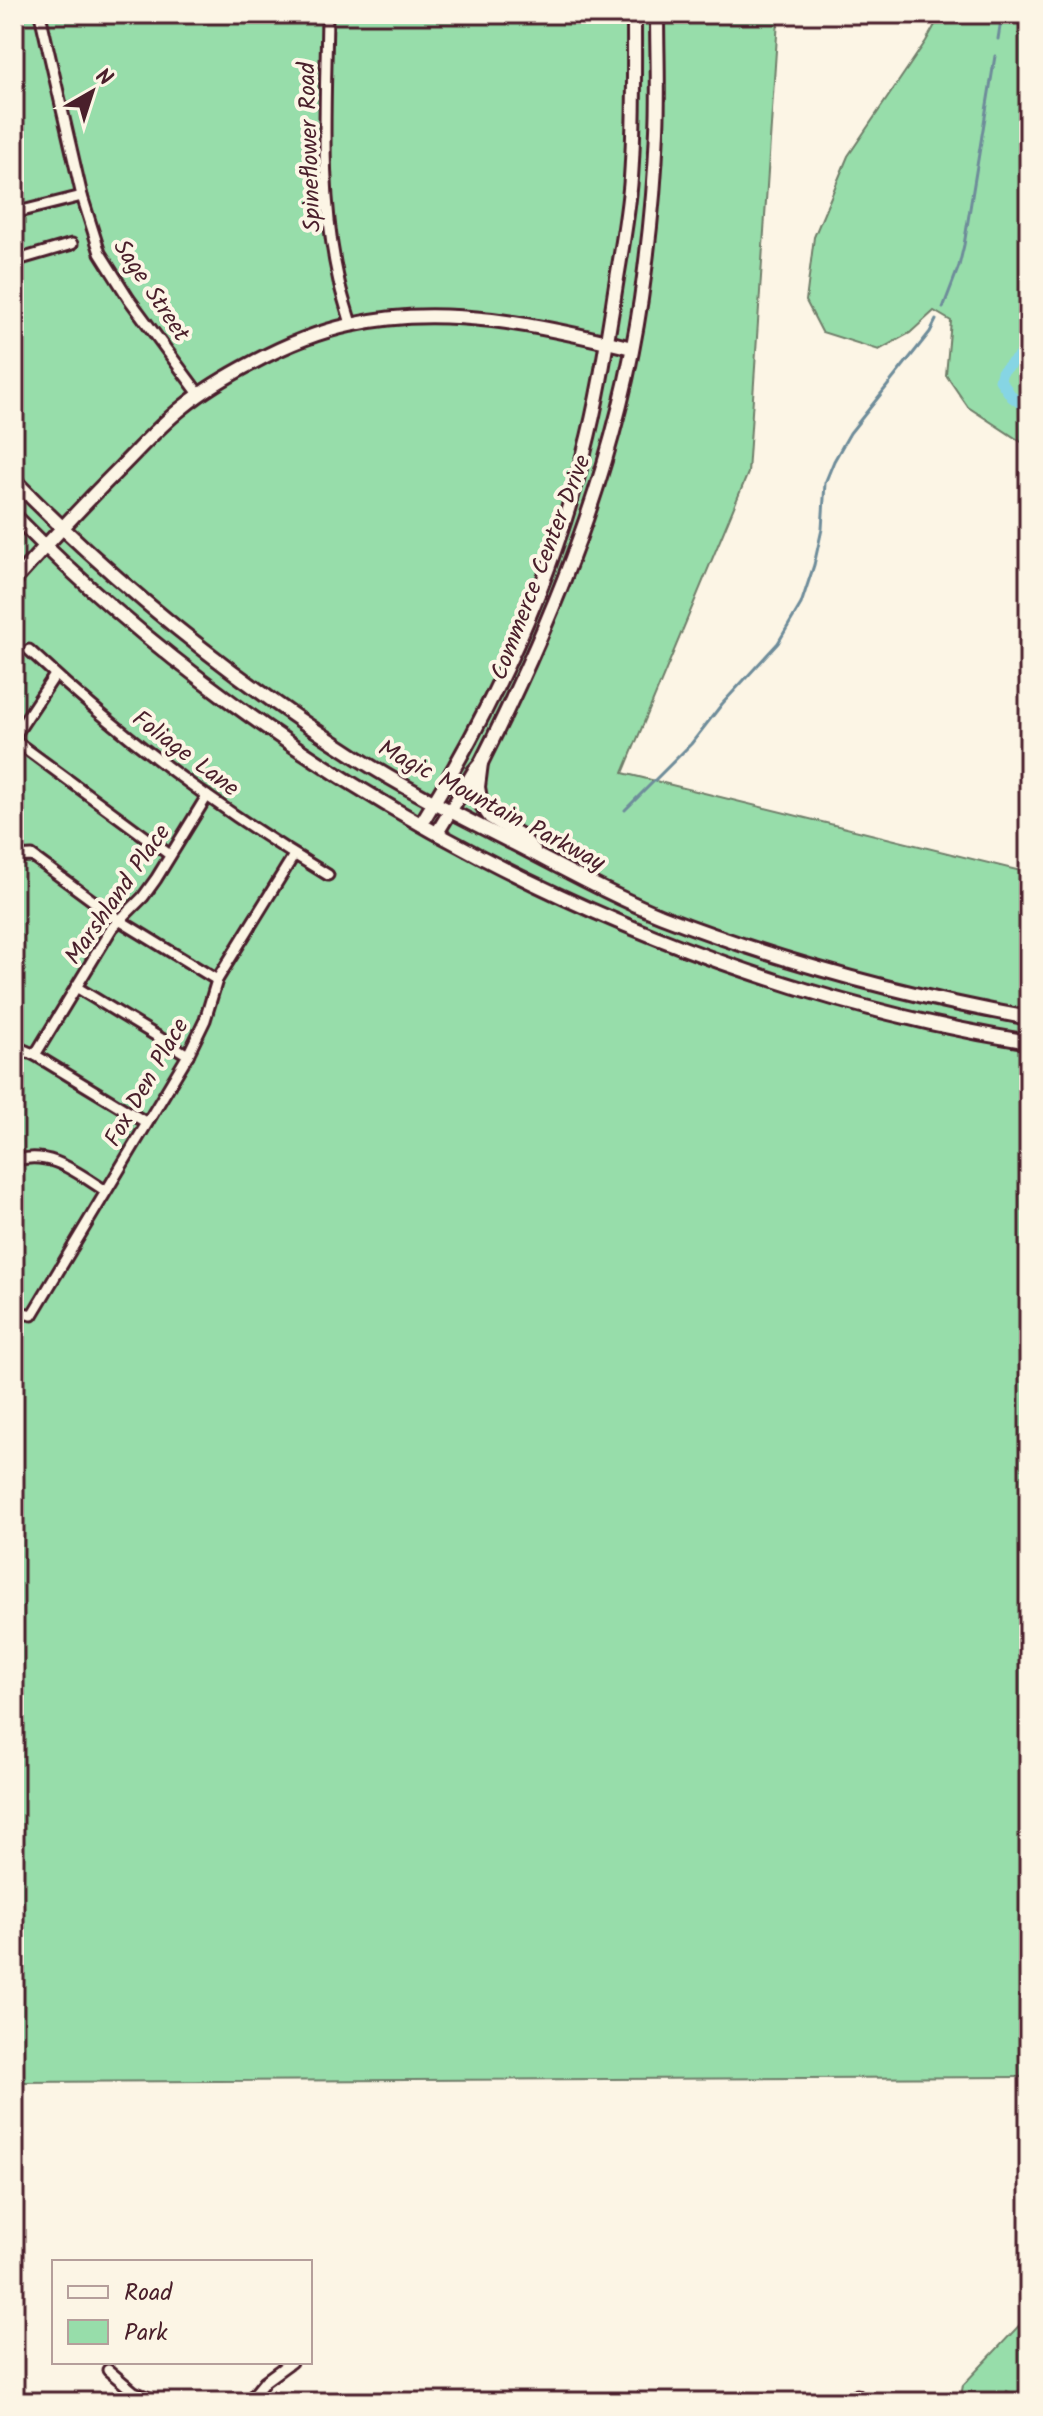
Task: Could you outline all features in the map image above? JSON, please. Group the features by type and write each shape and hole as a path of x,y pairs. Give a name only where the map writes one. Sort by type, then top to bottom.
{"main road":[{"name":"Commerce Center Drive","path":"421,824 504,672 542,584 584,455 607,342 630,182 634,14"},
{"name":"Commerce Center Drive","path":"437,833 481,763 530,662 586,521 609,450 632,348 646,259 657,130 657,14"},
{"path":"14,581 166,421 199,394 275,351 351,324 406,318 457,318 517,325 632,348"},
{"name":"Magic Mountain Parkway","path":"14,480 127,588 208,654 357,758 434,803 642,907 717,935 887,988 1029,1018"},
{"name":"Magic Mountain Parkway","path":"14,515 140,632 229,701 339,775 517,876 583,907 724,961 852,1002 932,1023 1029,1042"},
{"path":"481,763 479,796 484,810 498,823 520,835 542,858"}],"street":[{"name":"Sage Street","path":"40,14 82,196 100,253 199,394"},
{"name":"Spineflower Road","path":"327,14 326,177 338,278 351,324"},
{"path":"14,213 82,196"},
{"path":"14,261 72,244"},
{"name":"Foliage Lane","path":"29,650 144,749 207,796 328,875"},
{"path":"55,675 14,739 170,855"},
{"name":"Marshland Place","path":"35,1055 112,928 143,897 207,796"},
{"name":"Fox Den Place","path":"17,1312 32,1315 188,1055 205,1020 217,980 294,855"},
{"path":"14,857 32,856 119,920 217,980"},
{"path":"76,987 188,1055"},
{"path":"14,1046 35,1055 147,1123"},
{"path":"14,1161 35,1156 50,1159 106,1191"},
{"path":"248,2402 265,2381 288,2364"},
{"path":"108,2370 134,2392 159,2402"}],"green space":[{"path":"14,14 787,14 778,20 748,473 623,773 1029,873 1029,2077 14,2082"},
{"path":"941,14 1029,14 1029,447 968,407 946,375 951,321 934,311 910,333 879,350 822,332 806,301 814,237 848,156"},
{"path":"1029,2315 1029,2402 1007,2391 999,2402 960,2402 963,2385"}],"waterway":[{"path":"998,39 1002,14"},
{"path":"943,308 964,245 995,56"},
{"path":"625,810 691,744 722,704 778,643 801,604 814,565 822,529 825,483 834,461 850,433 930,332 936,320"},
{"path":"1029,347 1002,372 1000,380 1012,397 1029,409"}]}
